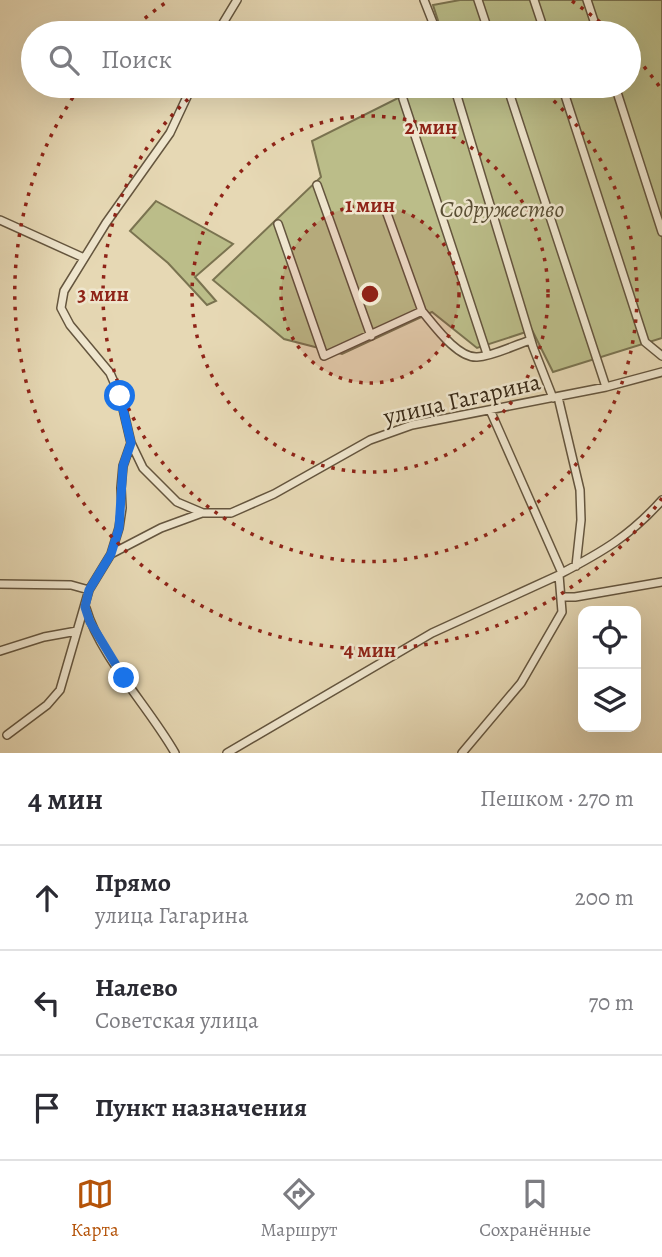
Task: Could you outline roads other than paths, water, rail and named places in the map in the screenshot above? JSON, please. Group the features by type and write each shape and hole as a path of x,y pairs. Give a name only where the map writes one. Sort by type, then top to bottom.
{"street":[{"path":"224,21 237,0"},
{"path":"424,0 432,21"},
{"path":"478,0 485,21"},
{"path":"534,0 541,21"},
{"path":"587,0 594,21"},
{"path":"186,98 170,133 106,223 64,291 61,308 69,325 110,373 120,396 131,443 143,468 177,502 203,513"},
{"path":"458,98 531,340 555,397 580,490 581,520 576,566"},
{"path":"511,98 606,387"},
{"path":"566,98 645,342 662,356"},
{"path":"619,98 662,232"},
{"path":"403,99 487,354"},
{"path":"317,185 371,336"},
{"path":"385,208 422,311 456,349 467,356 487,354 531,340"},
{"path":"0,220 85,258"},
{"path":"278,224 324,356 422,311"},
{"name":"улица Гагарина","path":"111,554 161,528 203,513 231,513 274,494 370,440 412,425 606,387 662,372"},
{"path":"462,753 521,683 562,612 561,574 490,410"},
{"path":"7,735 47,705 60,690 89,590 111,554 119,528 123,466 131,443"},
{"path":"226,753 432,633 561,574 615,544 648,516 662,500"},
{"path":"562,597 662,582"},
{"path":"0,584 71,585 89,590"},
{"path":"85,607 90,622 124,678 162,731 174,753"},
{"path":"0,652 44,637 77,631"}],"park label":[{"name":"Содружество","path":"502,209"}]}
